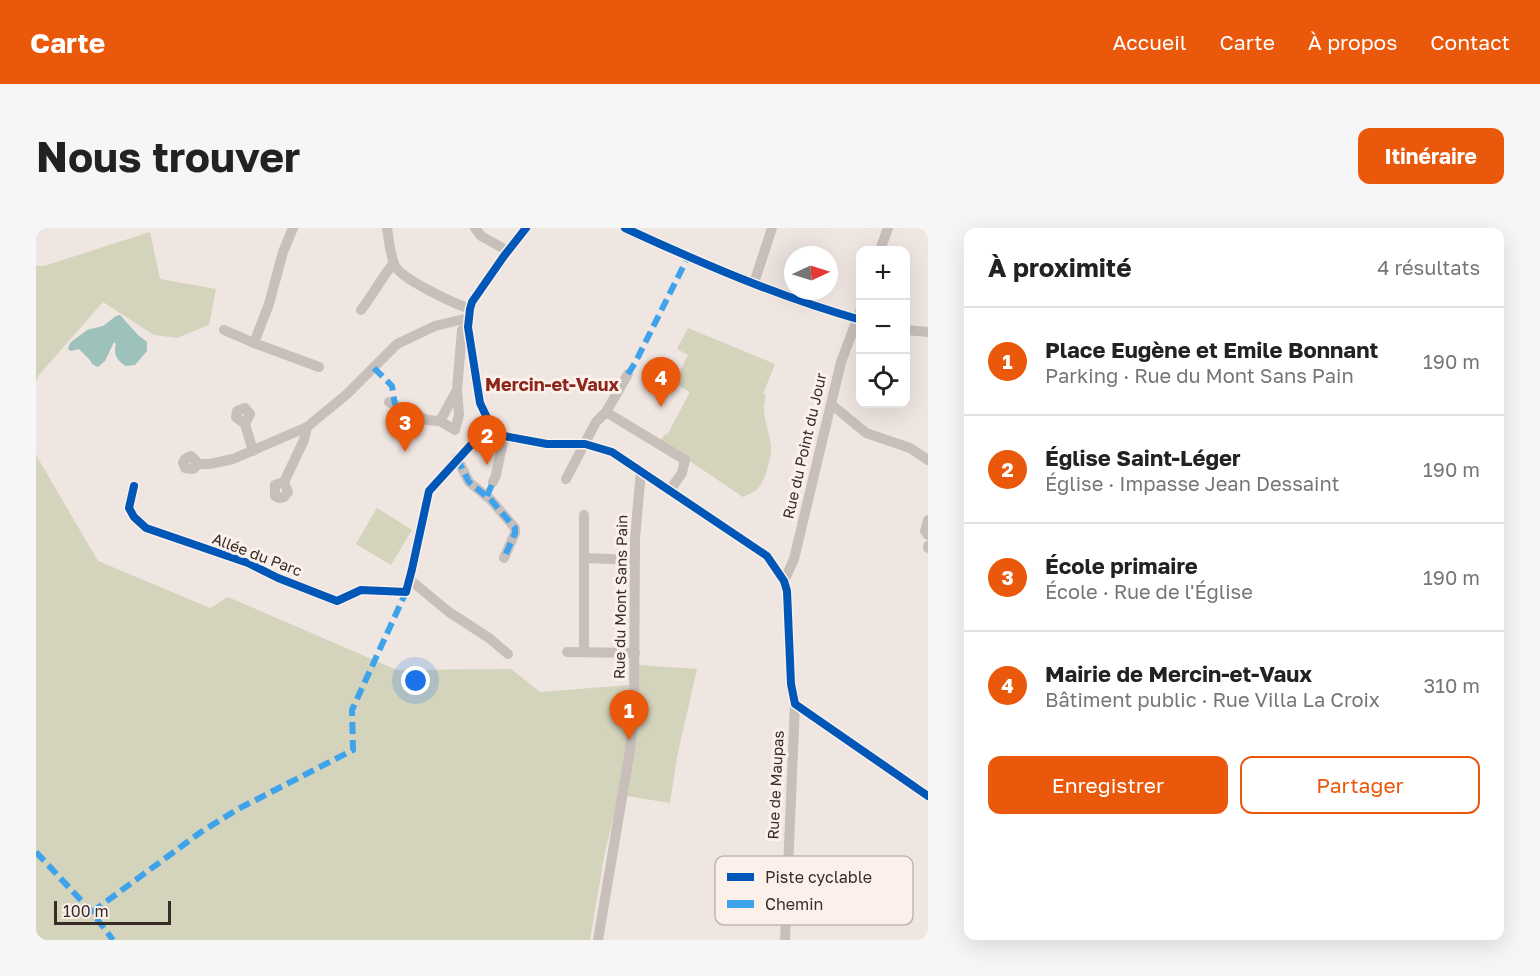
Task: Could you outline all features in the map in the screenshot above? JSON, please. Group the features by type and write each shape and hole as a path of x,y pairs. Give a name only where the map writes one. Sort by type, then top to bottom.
{"street":[{"path":"254,343 293,228"},
{"path":"387,228 394,263 406,277 468,318 480,403 490,424 504,436 547,444 585,444 612,452 767,556 784,581"},
{"path":"475,228 481,236 508,251"},
{"path":"389,402 427,420 440,421 455,430 459,415 457,390 462,330 472,302 526,228"},
{"path":"625,228 688,257 754,283 856,315"},
{"path":"754,283 772,228"},
{"path":"881,246 888,228"},
{"path":"361,310 370,299 380,279 394,263"},
{"path":"199,464 221,462 308,427 347,394 397,344 435,326 468,318"},
{"name":"Rue du Point du Jour","path":"784,581 794,559 841,362 856,324"},
{"path":"224,330 319,367"},
{"path":"910,330 928,332"},
{"path":"566,478 596,422 606,412 628,374"},
{"path":"440,421 457,390"},
{"path":"831,404 866,434 910,448 928,460"},
{"path":"606,412 686,460 682,473 669,490"},
{"path":"245,424 253,451"},
{"path":"490,424 429,491 409,579 449,612 489,638 508,654"},
{"path":"284,483 308,427"},
{"path":"493,482 504,436"},
{"path":"457,459 469,482 491,500 515,528 504,558"},
{"name":"Rue du Mont Sans Pain","path":"598,940 630,750 634,708 635,538 641,471"},
{"name":"Allée du Parc","path":"134,486 129,508 134,517 146,528 248,563 278,578 337,601 361,590 406,592 409,579"},
{"path":"584,515 584,652"},
{"path":"927,533 928,520"},
{"path":"584,558 635,560"},
{"name":"Rue de Maupas","path":"784,581 790,684 795,704 789,856"},
{"path":"567,652 635,653"},
{"path":"795,704 928,796"},
{"name":"Rue de Maupas","path":"785,940 786,925"}],"green space":[{"path":"150,232 160,279 216,289 209,325 177,338 154,335 103,302 36,381 36,266 44,266"},
{"path":"688,328 775,364 763,394 766,396 764,415 771,446 769,461 759,487 743,497 660,441 665,434 667,435 690,392 674,383 688,355 677,349"},
{"path":"36,455 98,561 210,608 228,597 397,670 511,669 540,692 629,685 626,750 619,796 605,852 590,940 36,940"},
{"path":"377,508 412,530 391,565 356,544"},
{"path":"639,665 697,669 677,757 670,803 627,796"}],"water":[{"path":"120,315 147,342 147,351 135,365 126,366 120,362 115,354 116,344 114,342 105,361 98,367 92,364 79,349 71,351 68,349 70,343 87,330 103,326"}],"marked path":[{"path":"628,374 688,257"},
{"path":"374,368 392,386 395,405"},
{"path":"457,458 469,482 491,500 515,528 504,558"},
{"path":"487,496 493,482"},
{"path":"92,912 201,832 238,809 353,750 352,710 406,592"},
{"path":"36,852 91,911 113,940"}],"cycle path":[{"path":"526,228 472,302 470,309 468,327 480,403 490,424 504,436 547,444 585,444 612,452 767,556 784,581 787,591 791,684 795,704 928,796"},
{"path":"625,228 741,278 800,301 856,319"},
{"path":"134,486 129,508 134,517 146,528 248,563 278,578 337,601 361,590 406,592 429,491 490,424"}],"place":[{"name":"Mairie de Mercin-et-Vaux","path":"661,407"},
{"name":"École primaire","path":"405,452"},
{"name":"Église Saint-Léger","path":"487,465"},
{"name":"Place Eugène et Emile Bonnant","path":"629,740"}],"district":[{"name":"Mercin-et-Vaux","path":"552,385"}]}
